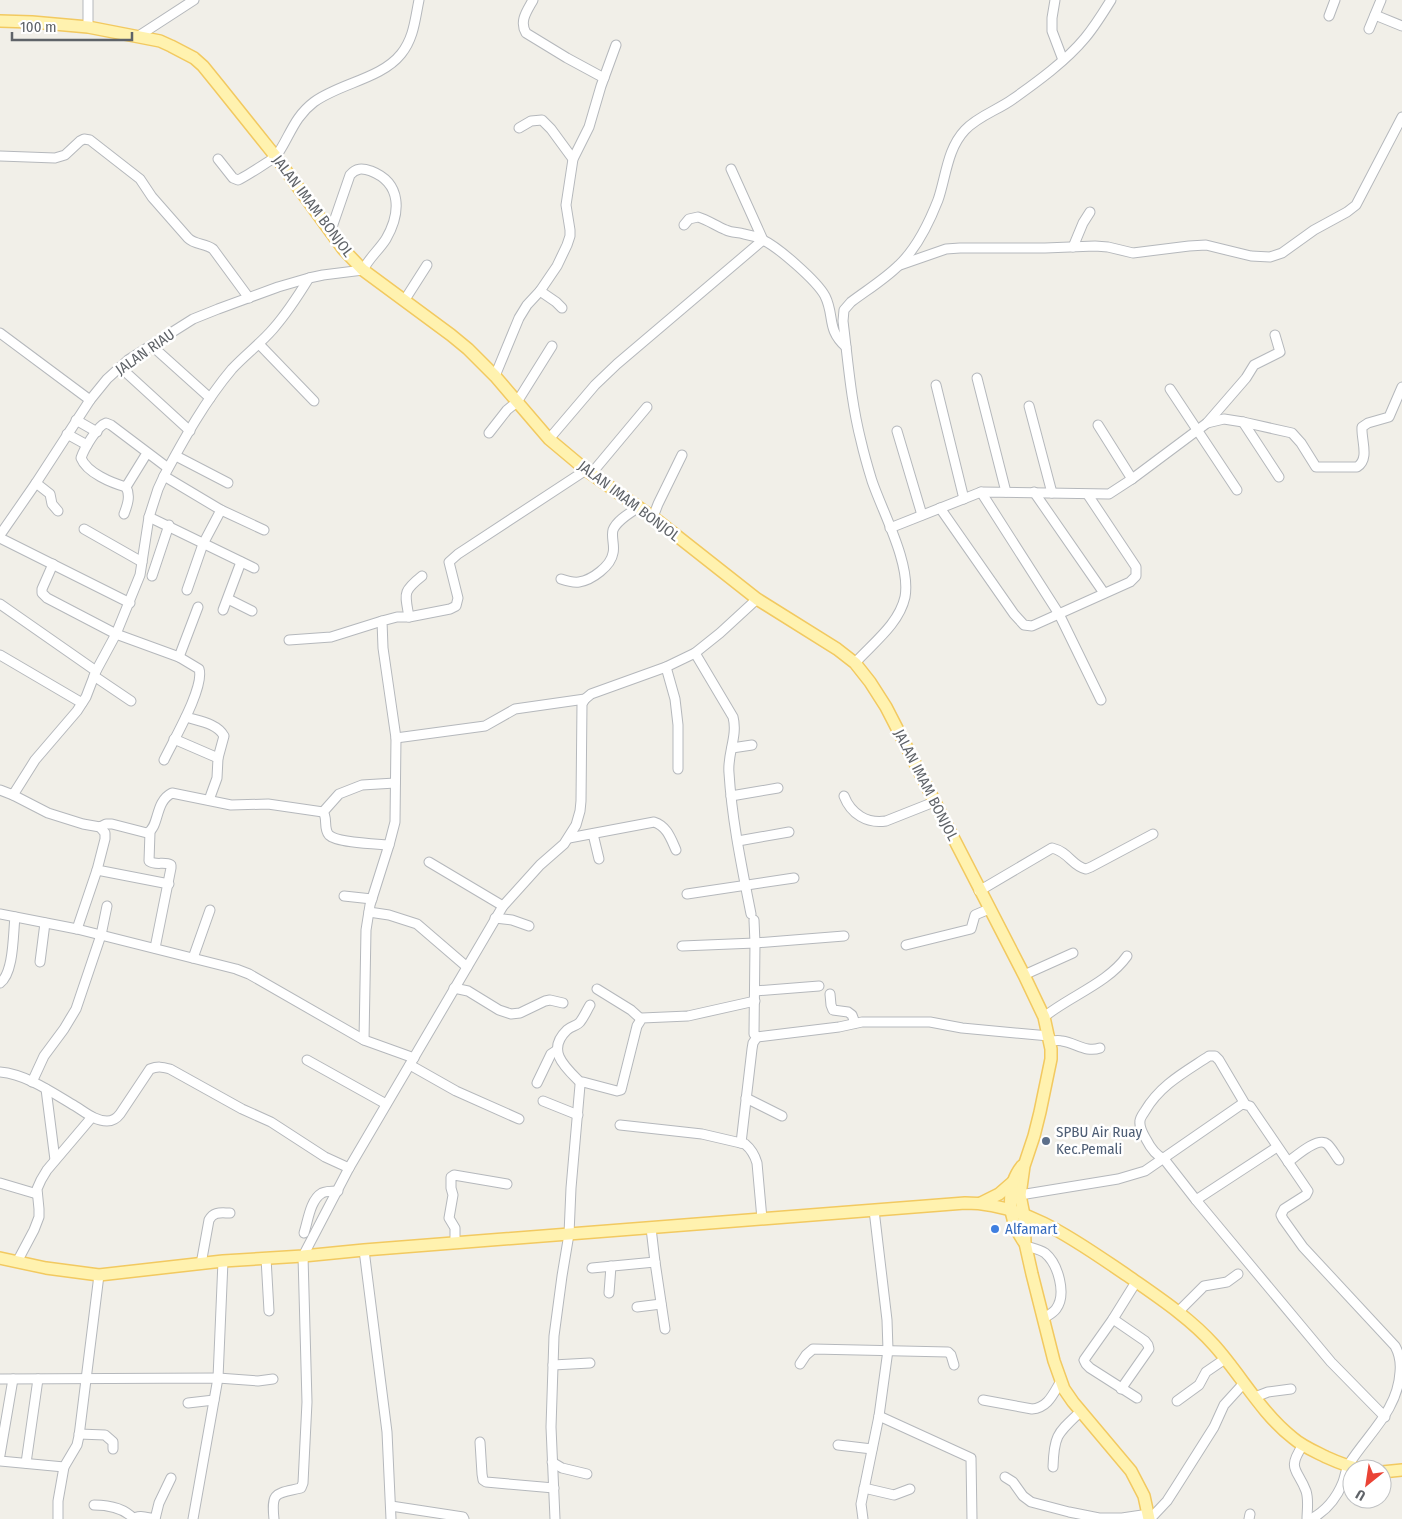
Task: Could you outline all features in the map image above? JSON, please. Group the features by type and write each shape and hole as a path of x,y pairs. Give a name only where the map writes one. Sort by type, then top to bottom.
{"main road":[{"name":"JALAN IMAM BONJOL","path":"0,21 88,27 160,41 184,52 203,66 276,157 343,250 363,270 457,339 495,376 550,439 589,472 654,517 757,599 837,649 855,663 886,707 1044,1017 1050,1039 1051,1059 1038,1120 1024,1166 1020,1195 1024,1215 1026,1245"},
{"name":"JALAN IMAM BONJOL","path":"1011,1210 1014,1181 1018,1170 1028,1158"},
{"path":"981,1203 999,1194 1014,1181"},
{"path":"0,1258 98,1275 223,1261 981,1203 1011,1210 1053,1227 1178,1312 1207,1337 1263,1407 1287,1433 1303,1445 1342,1464"},
{"path":"1011,1210 1018,1232 1026,1245 1054,1361 1061,1381 1069,1396 1131,1471 1144,1496 1149,1517"}],"street":[{"path":"88,0 88,27"},
{"path":"137,37 194,0"},
{"path":"218,159 233,178 238,180 276,157 291,128 315,102 387,67 394,61 406,47 413,33 419,0"},
{"path":"533,0 524,19 523,26 526,33 566,58 604,78"},
{"path":"1055,0 1052,31 1063,60"},
{"path":"855,663 896,617 903,604 906,576 904,565 872,480 861,442 855,415 846,348 843,321 844,310 851,302 900,265 910,253 932,216 951,154 964,131 972,123 1010,101 1063,60 1086,37 1111,0"},
{"path":"1330,16 1335,0"},
{"path":"1369,29 1381,0"},
{"path":"1375,14 1402,26"},
{"path":"495,376 519,318 527,305 540,291 565,252 570,236 566,204 572,159 589,127 616,46"},
{"path":"900,265 946,250 960,248 1108,246 1133,253 1206,245 1251,256 1270,257 1288,249 1320,226 1347,212 1356,205 1402,117"},
{"path":"519,128 531,121 542,120 551,129 572,159"},
{"path":"0,156 56,158 65,155 80,141 87,139 92,141 140,179 152,197 190,241 206,244 213,249 249,298"},
{"path":"330,233 353,172 359,169 372,171 390,183 396,196 395,216 392,227 363,270"},
{"path":"731,169 763,240"},
{"path":"1073,247 1090,212"},
{"path":"684,225 689,219 698,217 728,231 763,240 780,250 825,296 830,311 832,327 838,340 846,348"},
{"path":"550,439 595,385 616,364 763,240"},
{"path":"404,301 427,265"},
{"name":"JALAN RIAU","path":"0,536 90,400 107,379 128,360 193,319 308,278 363,270"},
{"path":"13,795 35,760 82,703 116,634 140,575 150,517 158,489 166,472 210,398 234,368 284,316 297,299 308,278"},
{"path":"540,291 562,308"},
{"path":"0,333 90,400"},
{"path":"890,528 981,492 1109,494 1207,423 1246,378 1254,365 1280,352 1275,335"},
{"path":"259,344 314,401"},
{"path":"151,345 210,398"},
{"path":"489,433 507,410 518,402 552,346"},
{"path":"120,367 190,431"},
{"path":"978,378 1006,492"},
{"path":"936,385 964,499"},
{"path":"1207,423 1224,420 1243,422 1292,433 1301,443 1316,467 1357,467 1362,464 1364,458 1362,427 1368,422 1389,417 1402,387"},
{"path":"1170,389 1237,490"},
{"path":"1029,406 1052,493"},
{"path":"289,640 331,636 397,617 409,617 450,609 456,606 458,598 449,562 458,554 589,472 647,407"},
{"path":"76,420 97,432"},
{"path":"1243,422 1279,477"},
{"path":"124,514 128,490 104,479 84,464 81,458 87,445 103,423 107,423 147,453 166,472 221,510 264,530"},
{"path":"1098,425 1132,479"},
{"path":"897,430 922,515"},
{"path":"68,434 87,445"},
{"path":"126,488 147,453"},
{"path":"654,517 658,504 682,455"},
{"path":"176,456 228,483"},
{"path":"36,483 48,491 52,504 58,511"},
{"path":"981,492 1059,614 1101,700"},
{"path":"1034,492 1104,593"},
{"path":"940,508 1024,625 1032,626 1130,582 1136,576 1136,567 1088,495"},
{"path":"561,579 582,582 604,569 612,556 613,529 617,523 638,507"},
{"path":"187,590 203,544 221,510"},
{"path":"150,517 254,568"},
{"path":"152,576 169,525"},
{"path":"84,529 142,562"},
{"path":"0,536 130,603"},
{"path":"223,610 241,562"},
{"path":"53,564 42,588 44,596 116,634 179,657 197,667 200,674 198,686 186,717 164,760"},
{"path":"409,617 405,595 410,586 422,576"},
{"path":"228,599 252,611"},
{"path":"274,1519 272,1502 276,1496 280,1493 300,1488 303,1483 307,1402 303,1256 386,1104 495,918 503,906 540,865 564,844 576,825 580,811 582,704 592,694 695,654 720,634 757,599"},
{"path":"0,604 131,701"},
{"path":"179,657 198,607"},
{"path":"364,1040 366,930 372,899 389,845 394,822 396,738 383,648 382,621"},
{"path":"695,654 733,717 736,726 728,770 755,943 754,1034 757,1037"},
{"path":"0,655 82,703"},
{"path":"666,666 678,725 678,769"},
{"path":"396,738 485,726 515,709 585,699"},
{"path":"186,717 214,726 224,736 218,758 217,778 209,800"},
{"path":"174,738 218,758"},
{"path":"732,748 752,745"},
{"path":"323,812 339,794 362,785 395,783"},
{"path":"731,796 778,788"},
{"path":"0,790 53,814 83,824 100,827 112,824 147,833 150,832"},
{"path":"155,948 169,884 171,865 149,861 150,832 161,804 168,795 176,793 231,805 275,804 323,812"},
{"path":"844,796 851,810 870,822 886,821 934,802"},
{"path":"323,812 326,828 330,835 350,841 389,845"},
{"path":"569,838 658,823 667,831 676,850"},
{"path":"77,929 97,870 105,837 100,827"},
{"path":"738,841 789,832"},
{"path":"593,834 599,859"},
{"path":"979,891 1052,848 1064,853 1076,864 1086,869 1153,834"},
{"path":"429,862 503,906"},
{"path":"97,870 169,884"},
{"path":"687,894 794,878"},
{"path":"344,896 372,899"},
{"path":"32,1082 44,1056 76,1009 102,935 108,906"},
{"path":"906,945 970,929 975,915 989,909"},
{"path":"193,958 210,910"},
{"path":"369,912 396,917 417,924 467,967"},
{"path":"0,914 102,935 249,974 364,1040 412,1061 456,1091 519,1119"},
{"path":"0,983 7,975 15,917"},
{"path":"495,918 512,920 529,926"},
{"path":"40,962 45,923"},
{"path":"682,946 755,943 844,936"},
{"path":"1024,975 1073,953"},
{"path":"1044,1017 1111,973 1127,956"},
{"path":"755,990 819,986"},
{"path":"454,988 468,990 500,1010 511,1014 520,1013 545,1001 550,1000 562,1003"},
{"path":"597,989 631,1010 641,1019"},
{"path":"830,994 833,1010 848,1012 852,1015 855,1023"},
{"path":"590,1004 579,1024 568,1028 561,1037 557,1050 559,1057 581,1083 617,1092 621,1090 637,1026 641,1019 688,1016 755,1001"},
{"path":"741,1143 752,1049 757,1037 840,1027 862,1022 930,1022 962,1028 1060,1040 1088,1050 1100,1048"},
{"path":"537,1083 551,1054 557,1050"},
{"path":"1353,1459 1385,1417 1397,1393 1400,1371 1399,1352 1396,1346 1299,1243 1283,1219 1281,1214 1284,1209 1308,1192 1250,1106 1246,1104 1219,1060 1215,1056 1209,1056 1158,1091 1140,1121 1141,1131 1157,1155 1164,1159 1331,1362 1385,1417"},
{"path":"307,1060 386,1104"},
{"path":"0,1072 10,1073 32,1082 92,1117 105,1121 114,1120 150,1069 161,1066 170,1069 242,1109 271,1122 325,1157 350,1168"},
{"path":"556,1519 551,1427 553,1365 558,1307 569,1234 571,1188 581,1083"},
{"path":"46,1089 55,1160"},
{"path":"746,1098 782,1116"},
{"path":"543,1101 578,1115"},
{"path":"1020,1195 1133,1175 1145,1171 1242,1104 1246,1104"},
{"path":"17,1262 37,1222 39,1209 37,1189 43,1175 92,1117"},
{"path":"620,1125 702,1134 741,1143 749,1148 755,1158 762,1219"},
{"path":"1288,1162 1315,1143 1322,1141 1327,1144 1339,1160"},
{"path":"1196,1200 1277,1147"},
{"path":"455,1243 455,1228 449,1218 453,1195 450,1188 451,1177 454,1175 508,1184"},
{"path":"0,1183 37,1194"},
{"path":"304,1233 313,1203 317,1197 324,1192 338,1191"},
{"path":"863,1519 861,1510 864,1488 879,1416 888,1350 887,1320 874,1210"},
{"path":"201,1264 211,1216 215,1213 230,1214"},
{"path":"652,1228 665,1329"},
{"path":"1026,1245 1041,1250 1046,1254 1055,1266 1059,1280 1059,1304 1055,1310 1044,1318"},
{"path":"364,1250 387,1432 391,1519"},
{"path":"266,1258 269,1311"},
{"path":"193,1519 218,1378 223,1261"},
{"path":"592,1268 655,1262"},
{"path":"609,1293 611,1266"},
{"path":"1178,1312 1204,1286 1226,1282 1238,1274"},
{"path":"58,1519 58,1501 64,1467 77,1445 79,1434 98,1275"},
{"path":"1136,1282 1084,1360 1090,1368 1137,1398"},
{"path":"637,1307 661,1304"},
{"path":"1113,1319 1145,1341 1149,1349 1121,1389"},
{"path":"800,1364 806,1355 814,1349 948,1352 954,1365"},
{"path":"1177,1401 1199,1386 1206,1372 1225,1359"},
{"path":"553,1365 590,1363"},
{"path":"1,1379 218,1378 258,1381 273,1379"},
{"path":"0,1455 13,1379"},
{"path":"26,1464 38,1380"},
{"path":"983,1400 1032,1409 1039,1408 1049,1402 1061,1381"},
{"path":"1005,1478 1013,1482 1023,1496 1031,1502 1092,1518 1149,1517 1167,1501 1214,1427 1224,1405 1244,1383"},
{"path":"1255,1397 1268,1392 1291,1389"},
{"path":"188,1403 214,1400"},
{"path":"1053,1467 1055,1440 1060,1432 1081,1411"},
{"path":"879,1416 971,1458 972,1519"},
{"path":"79,1434 105,1435 113,1442 114,1449"},
{"path":"480,1442 482,1474 483,1480 486,1482 554,1488"},
{"path":"838,1445 872,1449"},
{"path":"1303,1445 1296,1455 1294,1462 1297,1474 1306,1493 1307,1519"},
{"path":"0,1461 64,1467"},
{"path":"552,1462 562,1468 587,1474"},
{"path":"94,1505 106,1505 123,1511 134,1519 140,1516 155,1519 159,1503 171,1478"},
{"path":"1311,1519 1324,1510 1342,1484"},
{"path":"864,1488 894,1494 901,1493 910,1488"},
{"path":"391,1506 421,1515 463,1517 464,1519"}],"place":[{"name":"SPBU Air Ruay Kec.Pemali","path":"1046,1141"},
{"name":"Alfamart","path":"995,1229"}]}
